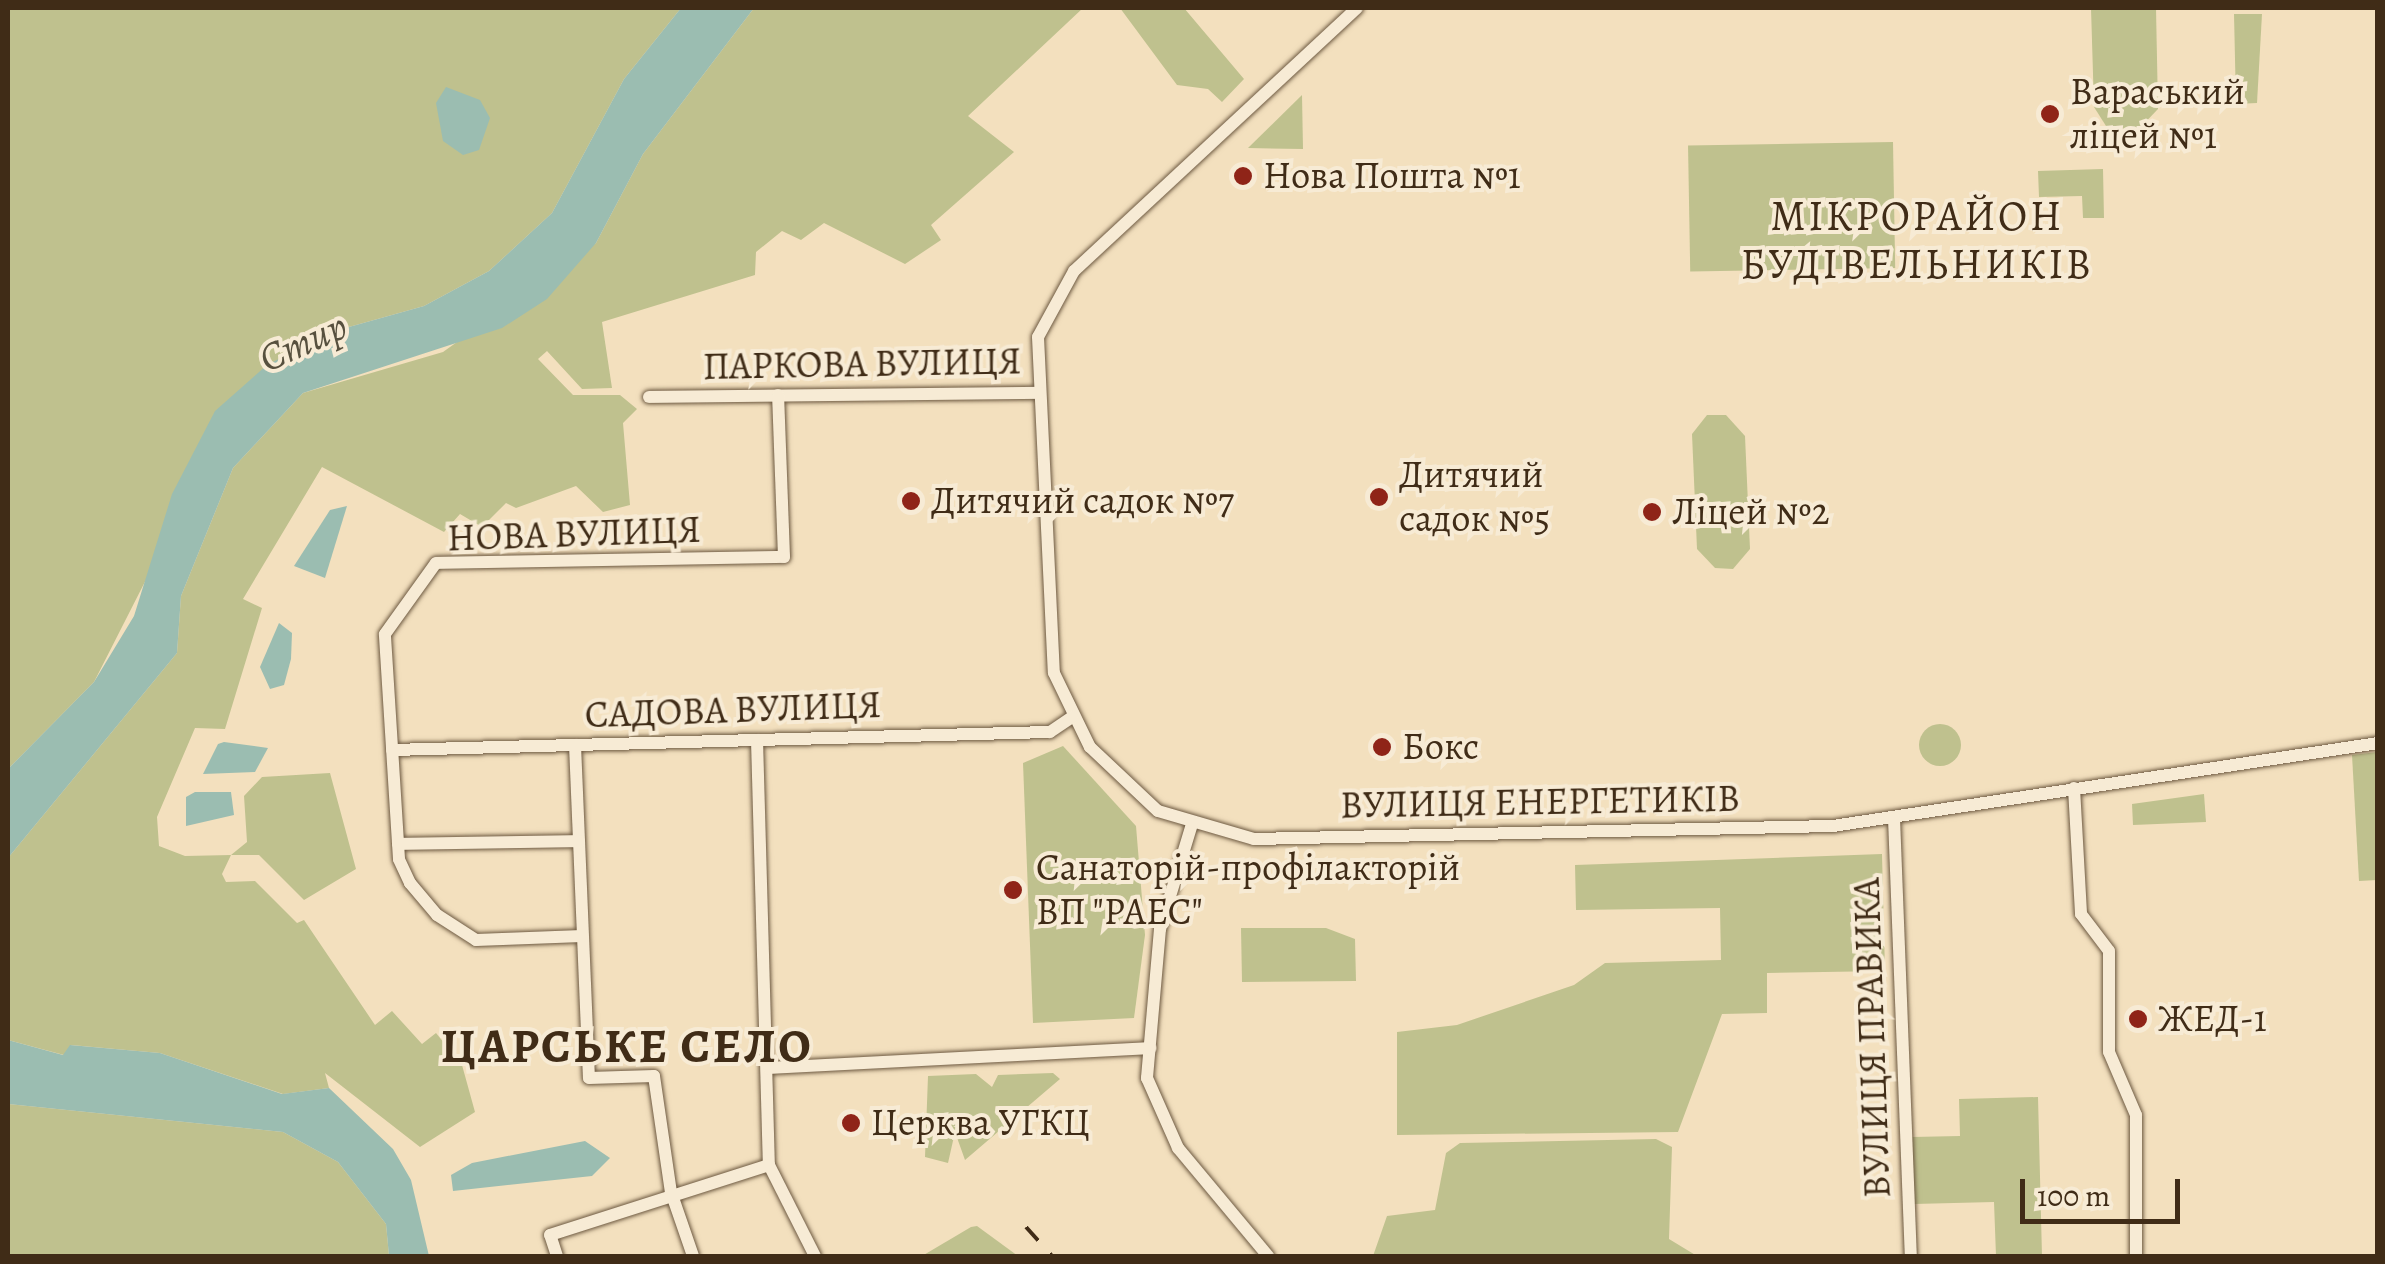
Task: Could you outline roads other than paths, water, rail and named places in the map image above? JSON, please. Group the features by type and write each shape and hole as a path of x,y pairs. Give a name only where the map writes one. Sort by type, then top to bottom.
{"street":[{"name":"ПАРКОВА ВУЛИЦЯ","path":"649,397 1040,393 1042,324 1074,271 1356,8"},
{"name":"ВУЛИЦЯ ЕНЕРГЕТИКІВ","path":"1040,393 1048,634 1072,717 1118,778 1192,824 1254,839 1894,818 2378,742"},
{"name":"НОВА ВУЛИЦЯ","path":"582,936 476,940 419,894 398,844 385,634 436,563 784,557 778,395"},
{"name":"САДОВА ВУЛИЦЯ","path":"392,750 1050,732 1072,717"},
{"path":"756,740 769,1165 815,1256"},
{"path":"574,745 590,1078 654,1076 671,1192 693,1256"},
{"path":"2074,788 2081,914 2109,951 2110,1052 2136,1115 2136,1256"},
{"name":"ВУЛИЦЯ ПРАВИКА","path":"1894,818 1911,1256"},
{"path":"1192,824 1160,928 1150,1048 1157,1113 1268,1256"},
{"path":"398,844 578,840"},
{"path":"768,1068 1150,1048"},
{"path":"558,1256 550,1235 671,1192 769,1165"}],"water":[{"name":"Стир","path":"681,8 754,8 643,154 596,243 547,299 502,328 303,393 233,468 181,596 177,653 8,858 8,769 94,682 134,616 172,494 215,411 267,365 331,332 424,306 489,271 552,213 624,79"},
{"path":"446,87 480,100 490,118 479,150 463,155 443,141 436,103"},
{"path":"347,506 325,578 294,566 330,510"},
{"path":"279,623 292,633 291,659 284,685 270,689 260,667"},
{"path":"218,744 268,748 255,772 203,774"},
{"path":"195,792 231,792 234,815 186,826 186,797"},
{"path":"8,1040 63,1055 70,1045 160,1053 282,1094 329,1088 393,1149 411,1180 429,1256 389,1256 386,1224 338,1162 283,1132 8,1104"},
{"path":"585,1141 610,1158 592,1176 453,1191 451,1175 472,1163"}],"railway":[{"path":"1026,1227 1052,1256"}],"place":[{"name":"Вараський ліцей №1","path":"2050,114"},
{"name":"Нова Пошта №1","path":"1243,176"},
{"name":"Дитячий садок №5","path":"1379,497"},
{"name":"Дитячий садок №7","path":"911,501"},
{"name":"Ліцей №2","path":"1652,512"},
{"name":"Бокс","path":"1382,747"},
{"name":"Санаторій-профілакторій ВП \"РАЕС\"","path":"1013,890"},
{"name":"ЖЕД-1","path":"2138,1019"},
{"name":"Церква УГКЦ","path":"851,1123"}],"district":[{"name":"МІКРОРАЙОН БУДІВЕЛЬНИКІВ","path":"1917,240"},
{"name":"ЦАРСЬКЕ СЕЛО","path":"627,1047"}]}
